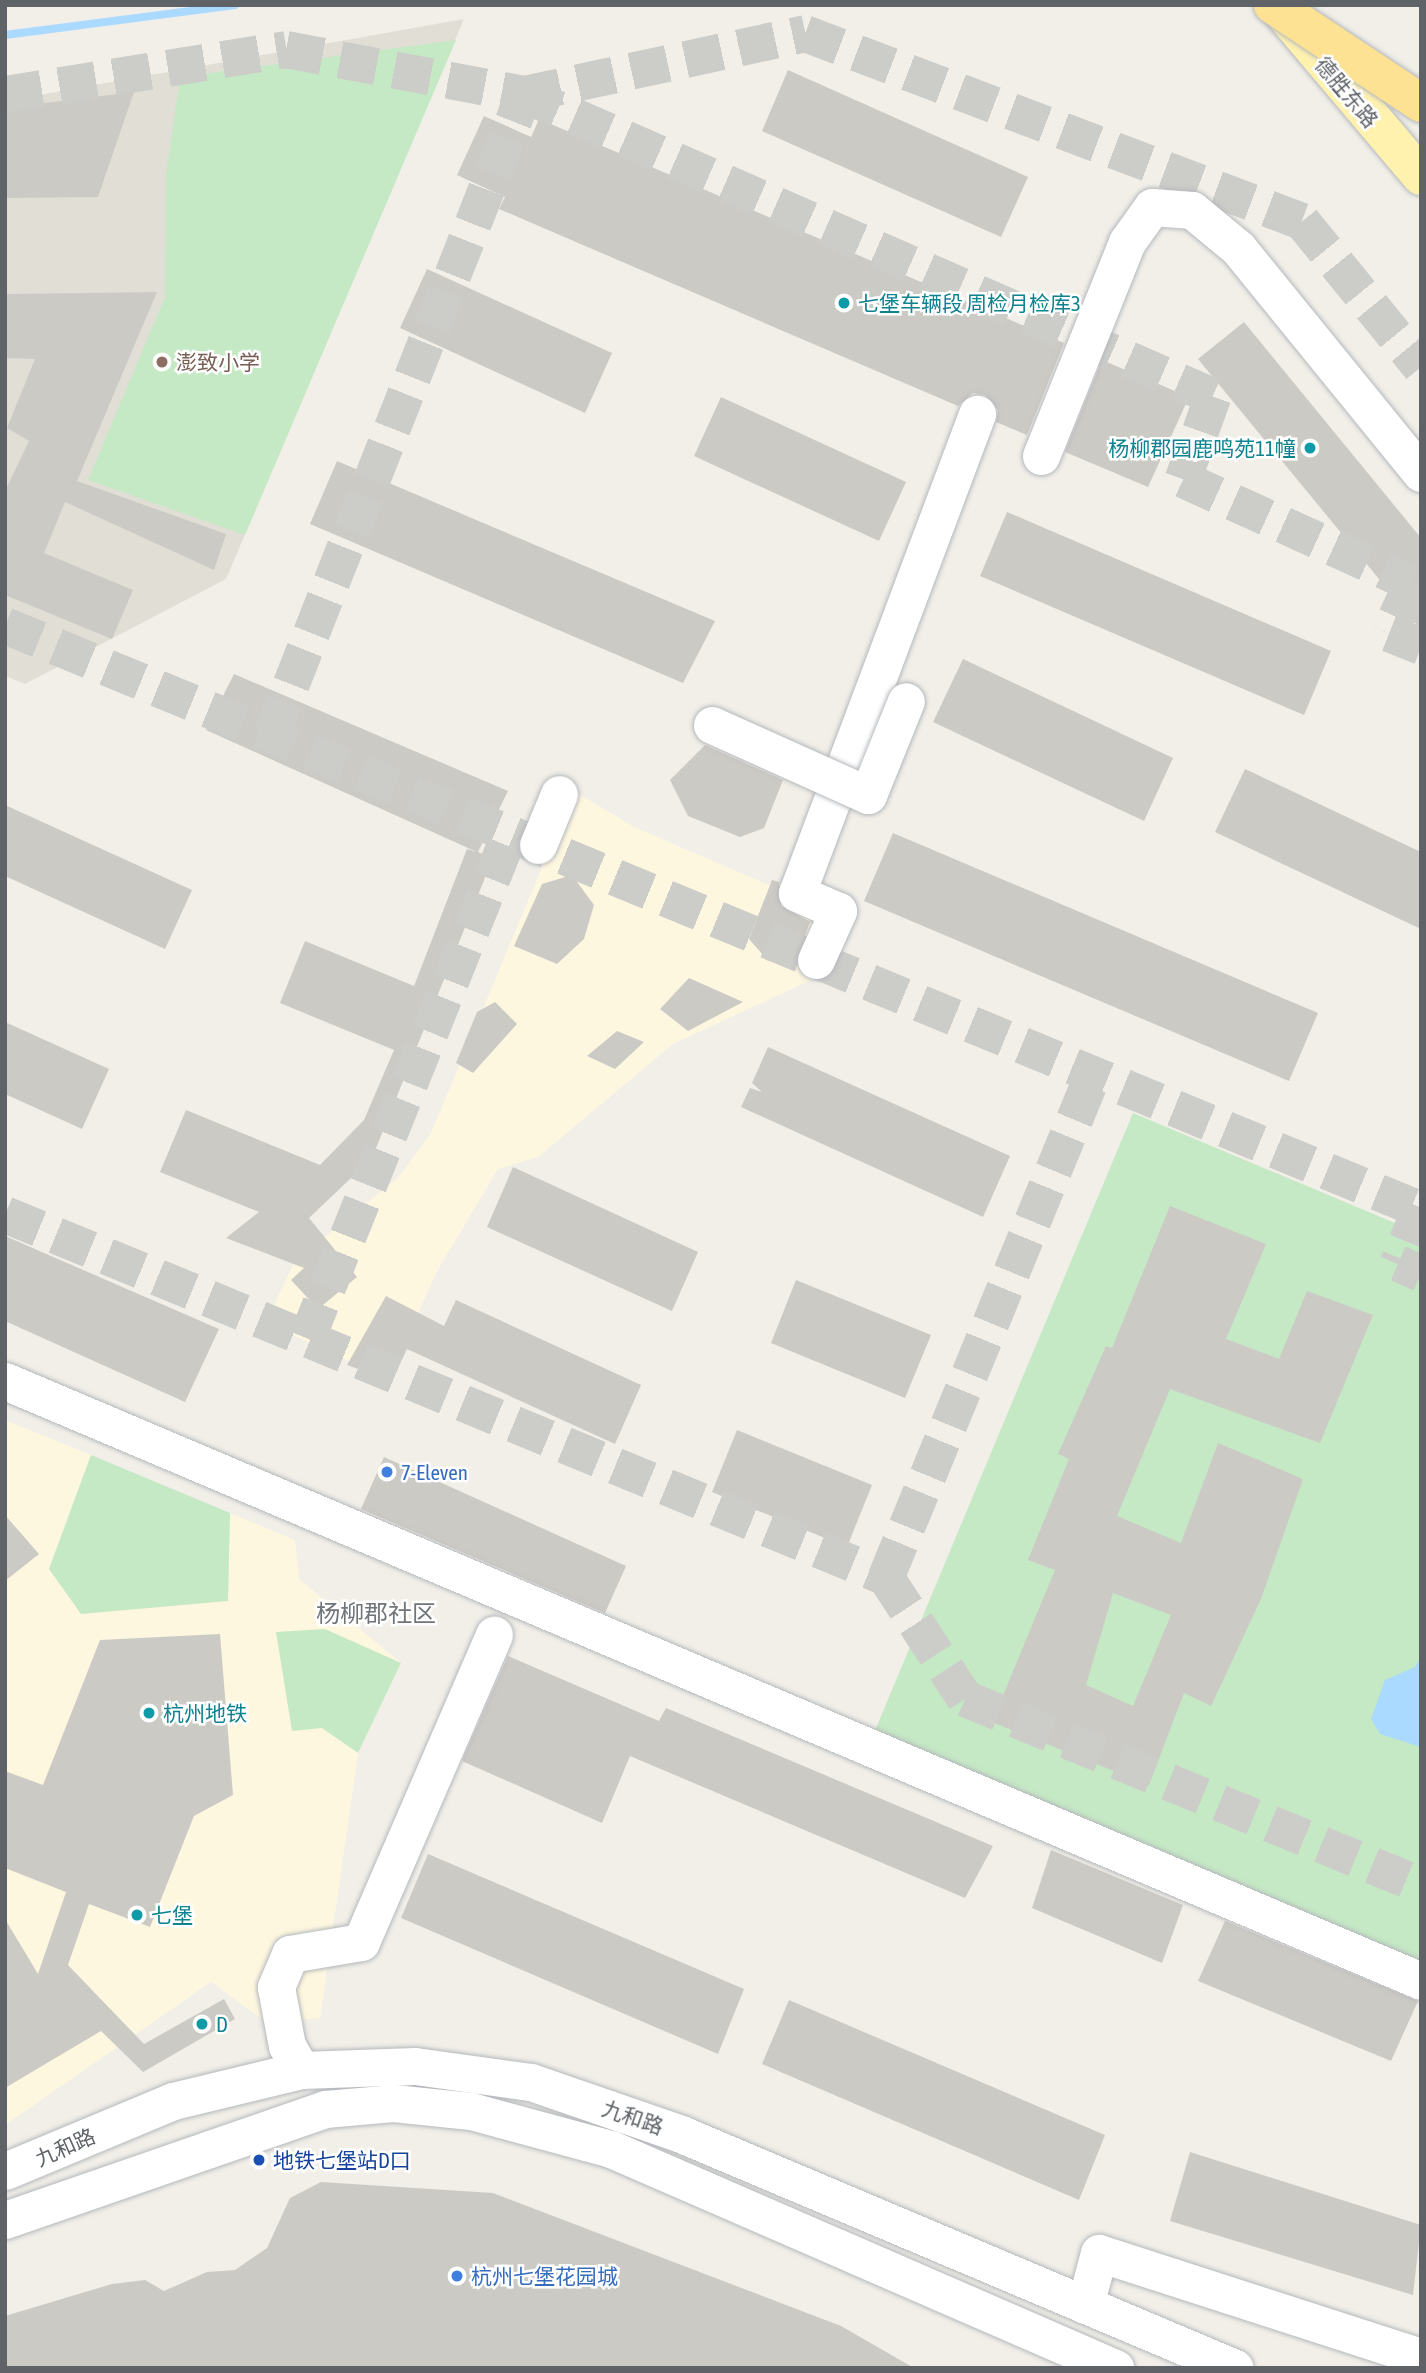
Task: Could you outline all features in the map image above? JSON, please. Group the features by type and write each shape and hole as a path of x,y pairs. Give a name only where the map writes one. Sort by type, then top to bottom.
{"highway":[{"path":"1275,5 1421,103"}],"main road":[{"name":"德胜东路","path":"1275,5 1421,176"}],"street":[{"path":"1041,456 1128,242 1152,207 1192,210 1238,248 1421,473"},
{"path":"816,960 838,911 797,893 977,414"},
{"path":"712,725 868,795 906,701"},
{"path":"818,869 850,787"},
{"path":"538,845 559,794"},
{"path":"5,1381 1421,1981"},
{"path":"302,2070 287,2046 276,1987 290,1954 361,1942 494,1634"},
{"name":"九和路","path":"5,2171 173,2101 302,2070 415,2066 531,2082 681,2134 1235,2368"},
{"name":"九和路","path":"5,2220 325,2109 393,2103 471,2111 611,2149 1048,2353 1115,2368"},
{"path":"1085,2305 1099,2253 1421,2357"},
{"path":"1048,2353 1050,2290"}],"shaded area":[{"name":"澎致小学","path":"464,19 226,579 25,684 5,676 5,101"},
{"path":"574,791 634,827 843,917 809,981 673,1044 538,1157 498,1169 437,1271 388,1380 266,1322 295,1261 399,1177 431,1133"},
{"path":"5,1420 91,1455 49,1569 228,1601 230,1513 295,1540 299,1579 401,1663 358,1753 320,2018 266,2022 211,1982 5,2125"}],"green space":[{"path":"456,40 245,535 88,480 165,297 166,175 180,77"},
{"path":"1133,1113 1421,1234 1421,1964 874,1733"},
{"path":"91,1455 230,1513 228,1601 81,1614 49,1569"},
{"path":"325,1629 401,1663 358,1753 322,1728 292,1731 276,1632"}],"water":[{"path":"1421,1657 1421,1747 1380,1734 1371,1719 1385,1680 1415,1667"}],"building":[{"path":"788,70 1028,177 1001,237 762,131"},
{"path":"134,92 98,197 5,198 5,108"},
{"name":"七堡车辆段 周检月检库3","path":"484,116 531,137 539,119 1064,343 1027,435 996,422 998,410 985,395 973,393 958,406 499,209 505,197 457,175"},
{"path":"427,269 612,353 585,413 400,328"},
{"path":"157,292 77,481 226,534 214,570 65,502 44,553 133,590 112,639 5,595 5,491 29,441 7,428 35,359 5,358 5,294"},
{"name":"杨柳郡园鹿鸣苑11幢","path":"1244,322 1421,538 1421,630 1198,359"},
{"path":"1102,360 1189,397 1148,487 1065,452"},
{"path":"721,397 906,482 879,541 694,456"},
{"path":"337,461 715,621 683,683 310,524"},
{"path":"1007,512 1331,651 1304,715 980,576"},
{"path":"963,659 1173,758 1144,821 933,722"},
{"path":"234,674 508,791 478,852 493,858 372,1158 309,1218 357,1277 318,1309 291,1280 304,1268 226,1238 259,1212 160,1172 186,1110 320,1165 364,1120 394,1050 280,1003 305,941 414,986 467,849 477,852 206,730"},
{"path":"705,745 783,780 764,828 740,837 688,816 670,780"},
{"path":"1245,769 1421,852 1421,929 1215,832"},
{"path":"5,805 192,890 165,949 5,876"},
{"path":"893,833 1318,1013 1289,1081 864,901"},
{"path":"572,875 594,905 584,939 557,964 514,946 542,884"},
{"path":"772,880 779,882 781,906 810,922 795,962 768,961 749,939"},
{"path":"689,978 743,1002 688,1031 660,1009"},
{"path":"495,1002 517,1024 473,1073 456,1063 477,1012"},
{"path":"5,1022 109,1069 82,1129 5,1094"},
{"path":"617,1031 644,1042 615,1069 587,1056"},
{"path":"768,1047 1010,1156 983,1217 741,1107 750,1088 762,1092 752,1083"},
{"path":"513,1167 698,1252 672,1311 487,1227"},
{"path":"1170,1206 1266,1244 1226,1339 1279,1359 1307,1291 1373,1315 1320,1443 1170,1389 1117,1516 1181,1543 1218,1443 1303,1479 1261,1599 1211,1706 1184,1693 1149,1785 992,1722 1055,1570 1028,1560 1069,1459 1058,1454 1106,1346 1112,1348","holes":["1113,1593 1171,1615 1133,1706 1086,1685"]},
{"path":"5,1236 219,1329 185,1402 5,1321"},
{"path":"796,1280 931,1335 905,1398 771,1343"},
{"path":"386,1296 444,1326 456,1300 641,1385 615,1444 407,1349 392,1381 347,1365"},
{"path":"737,1430 872,1485 847,1547 712,1492"},
{"path":"384,1457 626,1566 605,1613 361,1509"},
{"path":"5,1515 39,1554 5,1581"},
{"path":"220,1634 233,1795 194,1816 150,1927 89,1904 68,1965 144,2044 224,1999 235,2019 143,2072 101,2031 5,2088 5,1919 38,1974 66,1892 5,1868 5,1771 43,1785 100,1640"},
{"path":"508,1656 659,1721 666,1708 993,1846 965,1898 630,1756 602,1823 462,1761"},
{"path":"1051,1850 1183,1905 1162,1963 1032,1908"},
{"path":"428,1854 744,1989 718,2054 401,1918"},
{"path":"1225,1921 1418,2001 1391,2061 1198,1981"},
{"path":"789,2000 1105,2135 1079,2200 762,2064"},
{"path":"1190,2152 1421,2225 1413,2295 1170,2221"},
{"name":"杭州七堡花园城","path":"321,2182 493,2193 841,2326 914,2368 5,2368 5,2316 112,2284 145,2280 164,2291 207,2272 235,2270 267,2248 290,2198"}],"waterway":[{"path":"5,35 235,5"}],"tunnel":[{"path":"5,94 286,49 524,94 805,33 1302,221 1421,367"},
{"path":"271,735 524,94 1213,396 1183,479 1412,583 1389,633 1421,646"},
{"path":"5,625 1420,1209"},
{"path":"307,1338 510,833"},
{"path":"5,1214 886,1577 1093,1074"},
{"path":"1421,1207 1398,1263 1421,1273"},
{"path":"886,1577 965,1698 1421,1885"}],"place":[{"name":"七堡车辆段 周检月检库3","path":"844,303"},
{"name":"澎致小学","path":"162,362"},
{"name":"杨柳郡园鹿鸣苑11幢","path":"1310,448"},
{"name":"7-Eleven","path":"387,1472"},
{"name":"杭州地铁","path":"149,1713"},
{"name":"七堡","path":"137,1915"},
{"name":"D","path":"202,2024"},
{"name":"地铁七堡站D口","path":"259,2160"},
{"name":"杭州七堡花园城","path":"457,2276"}],"district":[{"name":"杨柳郡社区","path":"376,1614"}]}
